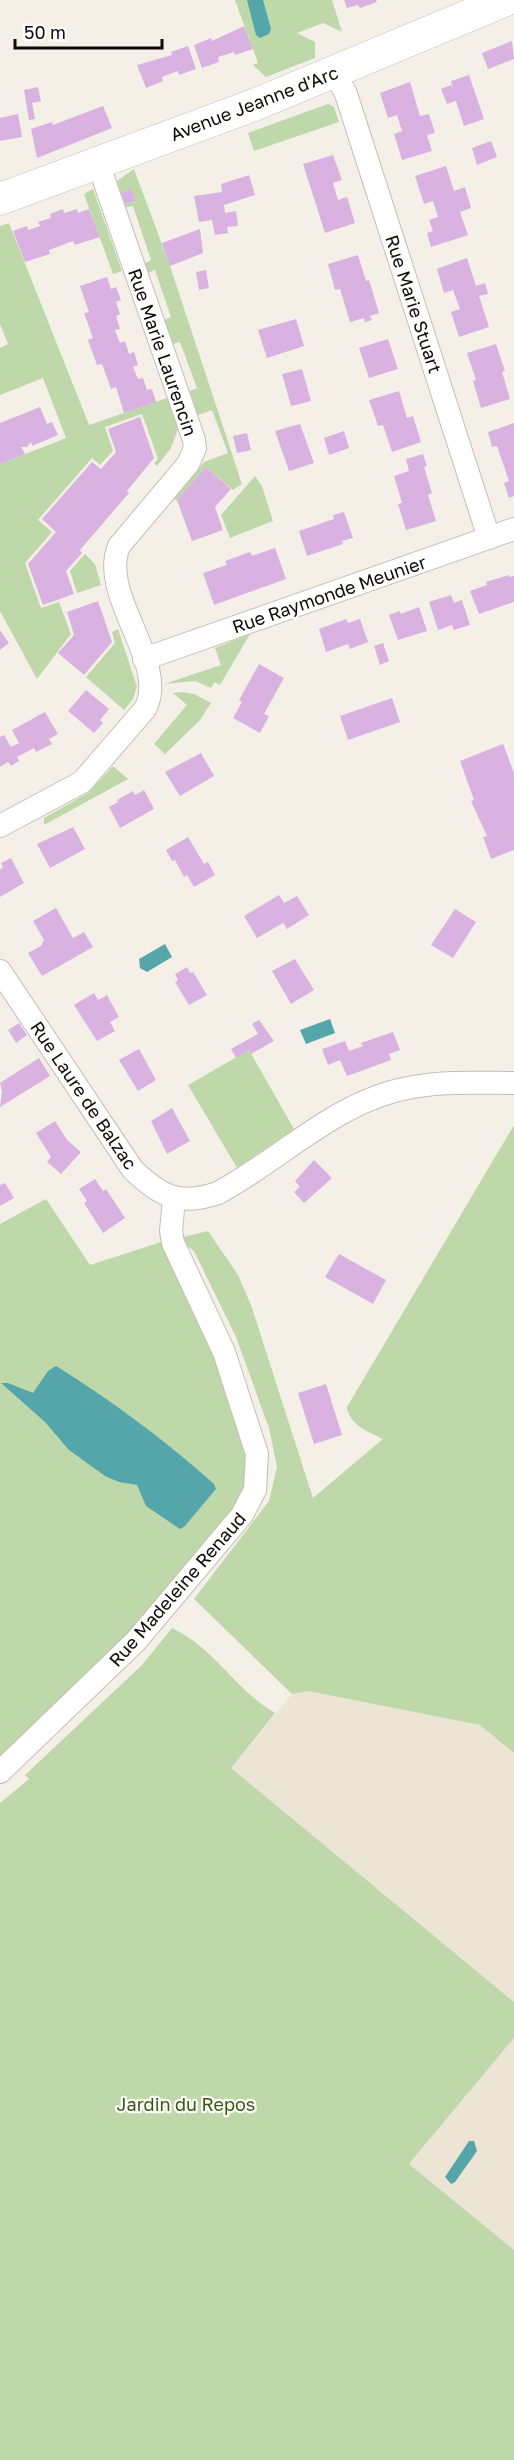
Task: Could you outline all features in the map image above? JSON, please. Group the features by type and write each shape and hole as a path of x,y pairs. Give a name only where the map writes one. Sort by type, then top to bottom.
{"street":[{"name":"Avenue Jeanne d'Arc","path":"0,199 231,114 366,57 458,22 506,0"},
{"name":"Rue Marie Stuart","path":"335,72 349,105 489,538"},
{"name":"Rue Marie Laurencin","path":"98,163 195,448 188,464 119,546 116,555 115,577 144,659"},
{"name":"Rue Raymonde Meunier","path":"144,659 514,529"},
{"path":"0,826 82,782 150,699 150,680 144,659"},
{"name":"Rue Laure de Balzac","path":"0,970 133,1170 148,1184 174,1199"},
{"path":"174,1199 197,1198 218,1193 333,1118 387,1093 412,1087 441,1084 514,1083"},
{"name":"Rue Madeleine Renaud","path":"0,1772 136,1641 242,1515 255,1490 257,1454 224,1352 173,1243 171,1231 174,1199"}],"shaded area":[{"path":"308,1691 480,1725 514,1753 514,2002 230,1768 292,1694"},
{"path":"514,2038 514,2250 409,2165"}],"green space":[{"path":"235,0 332,0 342,32 323,23 297,33 315,42 315,58 266,77 253,65 258,63"},
{"path":"328,104 334,107 339,122 254,151 248,133"},
{"path":"134,169 170,266 242,484 233,490 206,467 177,500 174,499 204,462 228,453 212,410 198,415 190,391 197,388 180,342 173,344 164,320 171,317 155,270 148,273 145,263 151,260 133,206 126,207 125,204 136,201 132,190 121,193 117,181"},
{"path":"93,189 122,271 113,274 84,194"},
{"path":"9,223 89,425 167,398 178,429 171,448 157,466 154,463 158,459 142,414 105,427 113,451 100,465 92,458 38,520 52,532 25,563 41,608 59,602 71,634 37,679 0,611 0,464 66,438 43,378 0,395 0,348 8,344 0,324 0,226"},
{"path":"255,476 262,486 273,521 230,538 221,515"},
{"path":"85,554 95,564 101,585 77,593 70,571"},
{"path":"118,629 137,687 133,699 124,710 86,677 115,643 112,632"},
{"path":"250,634 220,685 215,682 211,688 195,681 164,684 221,665 215,648"},
{"path":"173,693 194,694 211,703 200,720 165,754 154,744 187,705"},
{"path":"113,766 128,779 44,825 44,818 88,793"},
{"path":"249,1050 294,1129 237,1168 188,1085"},
{"path":"514,1125 514,1753 480,1725 308,1691 292,1694 194,1599 269,1501 277,1467 269,1428 236,1337 194,1251 183,1243 183,1237 208,1231 238,1275 251,1305 313,1498 383,1439 356,1423 347,1407"},
{"path":"46,1199 90,1265 161,1242 197,1310 251,1460 241,1500 120,1646 0,1756 0,1224"},
{"name":"Jardin du Repos","path":"172,1628 200,1646 248,1693 275,1713 231,1768 514,2002 514,2038 409,2164 514,2250 514,2460 0,2460 0,1803 29,1779 25,1775 142,1665"}],"water":[{"path":"247,0 263,0 271,29 269,34 260,38 256,35"},
{"path":"165,944 172,957 147,972 140,968 139,959"},
{"path":"330,1019 335,1033 306,1044 300,1030"},
{"path":"56,1366 138,1422 214,1484 216,1489 184,1527 180,1529 146,1506 137,1485 119,1482 105,1476 69,1450 45,1422 1,1383 8,1383 33,1393 48,1371"},
{"path":"469,2141 474,2141 477,2151 455,2182 451,2184 445,2177"}],"building":[{"path":"344,0 376,0 377,2 360,8 358,5 347,8"},
{"path":"244,26 253,49 235,55 234,52 218,57 219,62 202,68 194,45 211,38 212,41"},
{"path":"512,41 514,59 488,69 482,53"},
{"path":"188,46 196,69 179,75 178,71 162,77 163,81 146,88 137,65 172,55 171,52"},
{"path":"469,75 484,119 464,126 456,101 447,104 441,89 451,85 453,90 451,81"},
{"path":"410,82 420,116 429,114 435,133 427,135 432,151 402,160 394,134 402,131 397,115 388,118 380,93"},
{"path":"38,87 41,101 32,103 35,119 29,120 24,90"},
{"path":"103,106 112,128 37,158 31,129 52,122 53,125"},
{"path":"18,114 22,137 0,141 0,118"},
{"path":"491,141 497,157 477,165 472,148"},
{"path":"333,155 342,180 333,183 338,200 347,197 355,223 325,233 303,164"},
{"path":"446,166 454,191 465,187 471,208 460,212 468,235 431,247 427,233 433,231 429,220 438,217 433,201 424,204 415,176"},
{"path":"249,175 255,195 224,205 225,213 236,211 238,226 227,227 228,233 215,235 212,220 199,222 194,196 222,192 221,184"},
{"path":"132,189 136,201 125,204 121,193"},
{"path":"63,209 64,213 77,209 78,213 89,209 100,237 75,245 73,241 49,250 50,254 25,262 13,231 27,226 28,230 40,226 38,222 51,218 50,214"},
{"path":"200,229 203,253 170,266 162,243"},
{"path":"358,255 366,281 369,280 379,313 370,316 372,320 365,322 364,318 350,322 340,289 335,290 328,264"},
{"path":"467,258 476,286 485,283 488,294 479,296 489,327 459,337 451,312 460,309 453,290 444,293 437,269"},
{"path":"206,270 209,288 199,290 196,272"},
{"path":"107,277 111,289 116,287 121,300 116,302 120,314 116,316 120,329 115,330 120,343 125,341 129,354 134,352 138,365 133,367 138,379 143,378 147,390 152,389 156,402 124,413 116,387 111,389 102,364 97,365 88,340 93,338 84,313 89,312 80,286"},
{"path":"296,319 304,346 267,358 258,330"},
{"path":"388,339 398,369 369,378 359,348"},
{"path":"496,344 505,371 502,372 510,399 481,408 473,381 476,380 467,353"},
{"path":"302,369 311,401 291,406 282,374"},
{"path":"399,391 407,418 413,416 421,442 392,452 383,425 378,426 369,400"},
{"path":"40,407 47,424 52,422 58,435 32,446 31,442 27,447 21,447 25,454 0,464 0,423"},
{"path":"140,417 154,458 127,491 129,493 80,550 82,553 66,571 74,594 43,605 28,564 56,532 42,519 92,462 101,469 116,452 108,429"},
{"path":"514,423 514,496 509,498 504,483 509,481 497,446 492,447 488,432"},
{"path":"300,424 314,463 289,471 275,431"},
{"path":"344,431 349,448 329,455 324,438"},
{"path":"247,433 251,450 237,453 233,436"},
{"path":"423,454 427,466 424,467 432,493 428,495 436,521 406,530 398,504 402,503 394,476 409,471 406,459"},
{"path":"206,467 231,489 215,507 223,530 192,541 177,500"},
{"path":"344,512 353,538 342,541 343,544 307,556 299,531 334,519 333,515"},
{"path":"275,548 286,579 214,605 203,573 227,565 225,561 250,552 252,556"},
{"path":"509,575 509,577 514,576 514,602 479,614 470,591 487,585 486,582"},
{"path":"451,595 454,603 462,600 470,625 454,630 452,625 438,630 429,602"},
{"path":"98,601 112,642 84,675 58,653 74,635 67,612"},
{"path":"419,607 427,631 398,640 389,615 400,611 401,614"},
{"path":"346,619 348,623 360,619 368,642 350,649 348,644 326,652 319,629"},
{"path":"0,630 9,643 0,650"},
{"path":"383,643 389,661 380,665 374,646"},
{"path":"259,664 284,678 264,714 269,716 260,733 233,718 242,702 239,700"},
{"path":"86,690 109,709 100,720 103,723 94,733 68,711"},
{"path":"392,698 400,722 348,740 340,716"},
{"path":"45,712 58,734 49,739 52,744 36,752 34,748 17,757 19,761 11,766 8,762 0,767 0,737 4,735 11,747 19,743 12,730"},
{"path":"503,744 514,773 514,850 491,859 483,837 487,836 471,801 474,800 460,761"},
{"path":"201,753 214,776 180,796 165,772"},
{"path":"144,790 154,809 120,828 109,807 133,791 135,795"},
{"path":"73,827 85,849 50,868 37,844"},
{"path":"188,837 204,864 208,862 215,875 194,887 187,875 184,877 175,860 172,861 166,850"},
{"path":"11,858 24,883 0,897 0,869 3,868 1,863"},
{"path":"279,895 284,903 297,896 309,915 287,929 283,923 257,938 244,916"},
{"path":"56,908 73,938 84,932 93,947 42,976 28,953 41,946 44,940 33,921"},
{"path":"455,909 476,922 453,958 431,945"},
{"path":"295,959 314,990 291,1004 272,971"},
{"path":"187,967 190,973 193,972 207,995 189,1005 175,982 178,980 175,974"},
{"path":"94,993 98,1000 107,995 119,1017 110,1022 115,1031 97,1041 74,1005"},
{"path":"259,1020 274,1041 251,1054 249,1050 236,1058 231,1049 258,1034 252,1024"},
{"path":"19,1023 27,1035 16,1043 8,1030"},
{"path":"393,1032 400,1050 389,1054 391,1060 347,1076 340,1060 328,1065 322,1049 345,1041 349,1051 363,1046 361,1043"},
{"path":"139,1049 156,1080 138,1091 119,1060"},
{"path":"39,1058 50,1076 0,1107 2,1091 0,1083"},
{"path":"172,1108 190,1141 167,1154 151,1121"},
{"path":"55,1121 67,1140 81,1152 61,1174 47,1162 51,1157 36,1133"},
{"path":"314,1160 332,1178 304,1203 294,1192 300,1187 295,1181"},
{"path":"95,1179 103,1191 106,1189 125,1218 103,1233 84,1203 87,1201 79,1189"},
{"path":"5,1183 14,1198 0,1206 0,1185"},
{"path":"339,1254 386,1280 373,1304 325,1277"},
{"path":"326,1384 342,1435 314,1444 298,1393"}]}
